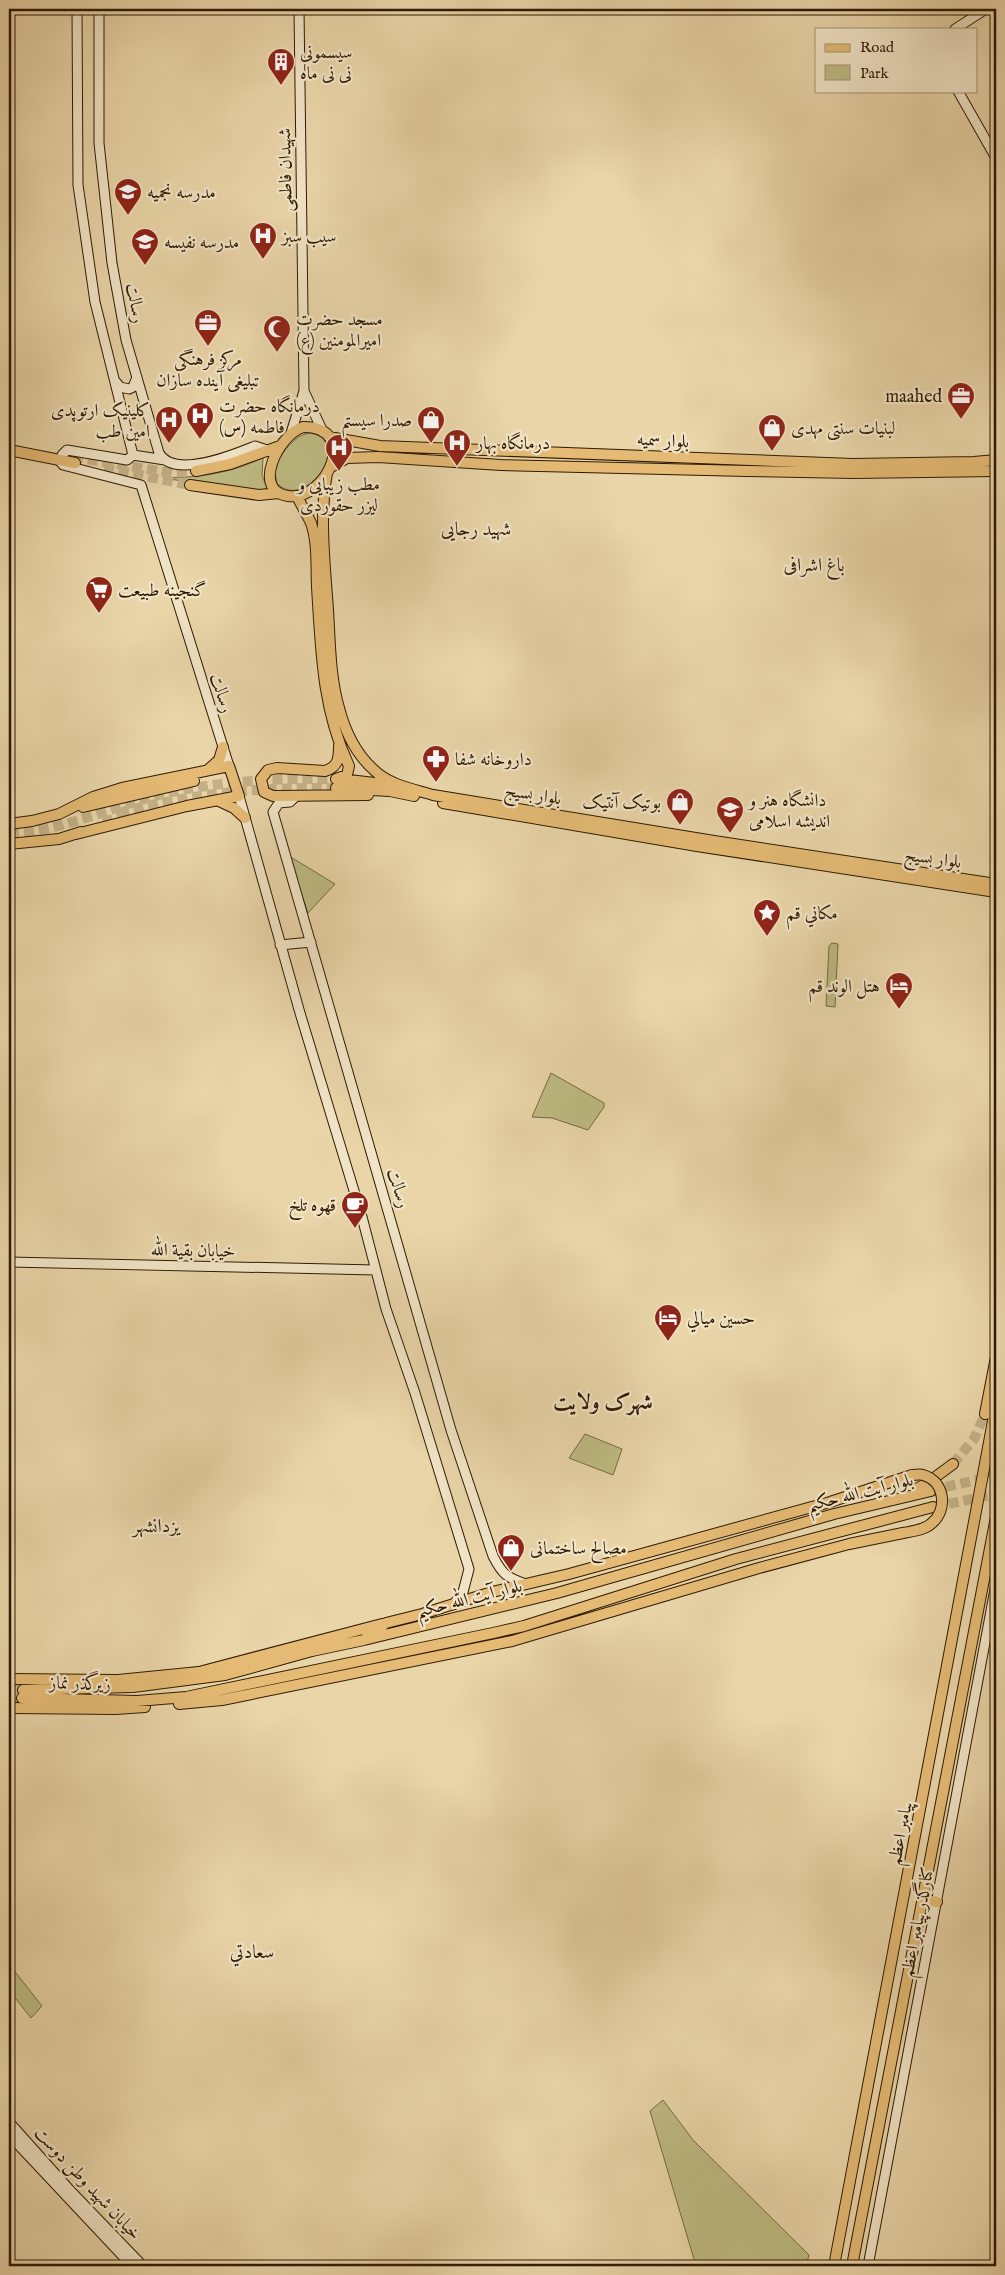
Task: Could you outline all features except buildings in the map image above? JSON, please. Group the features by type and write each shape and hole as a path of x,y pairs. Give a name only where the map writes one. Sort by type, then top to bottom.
{"main road":[{"path":"77,9 78,185 95,302 133,455"},
{"name":"رسالت","path":"99,9 99,143 112,263 126,340 159,453 165,460"},
{"name":"شهیدان فاطمی","path":"299,9 304,391"},
{"path":"957,28 986,9"},
{"path":"959,92 996,158"},
{"path":"115,380 120,387 129,389 133,387 137,377"},
{"path":"279,493 273,485 269,469 274,454 291,433 304,391"},
{"path":"190,485 259,495 279,493 290,497 307,493 329,470 334,446 304,391"},
{"path":"291,433 303,427 315,428 326,434"},
{"name":"بلوار سمیه","path":"326,434 346,441 380,446 854,464 996,460"},
{"path":"346,441 341,443 340,450 357,457"},
{"path":"9,444 60,458"},
{"path":"60,458 67,450 127,460 133,455 186,465 218,460 255,446 267,450"},
{"path":"196,471 230,464 280,446"},
{"path":"9,450 74,460"},
{"name":"بلوار سمیه","path":"329,470 347,458 357,457 501,465 747,471 854,473 996,471"},
{"name":"رسالت","path":"60,458 63,466 142,485 229,766"},
{"name":"بلوار بسیج","path":"329,470 322,516 331,662 338,706 348,734 365,760 375,771 405,791 603,826 743,846 978,885 996,892"},
{"path":"297,496 311,522"},
{"path":"322,516 321,512 315,510 312,513 311,522 315,544 322,667 329,710 339,745 349,766 347,775 336,784 381,783 405,791"},
{"path":"339,745 339,758 331,769 324,771 272,768 262,776 261,786 267,794 273,796 350,797 405,791"},
{"path":"206,770 219,760 223,748"},
{"path":"59,814 93,797 122,788 229,766 386,1309 415,1393 469,1569 462,1592 453,1605"},
{"path":"9,824 32,821 194,781"},
{"path":"9,844 60,839 187,806 239,796"},
{"name":"رسالت","path":"296,796 290,802 279,803 273,812 339,1044 472,1495 500,1571 512,1580 526,1584"},
{"path":"219,801 234,808 245,818"},
{"path":"76,834 103,822"},
{"path":"996,879 985,877 978,885 980,893 996,897"},
{"name":"بلوار بسیج","path":"978,885 996,884"},
{"path":"280,944 311,942"},
{"name":"خیابان بقیة الله","path":"9,1262 376,1270"},
{"path":"985,1414 996,1357"},
{"name":"پیامبر اعظم","path":"834,2266 996,1405"},
{"path":"897,1498 926,1484 953,1464"},
{"path":"9,1680 117,1680 199,1672 830,1502 912,1475 924,1475 934,1481 941,1492 940,1513 932,1524 920,1530 849,1544 759,1568 512,1641 222,1700 116,1709 9,1708"},
{"name":"بلوار آیت الله حکیم","path":"133,1687 225,1675 312,1650 364,1640 557,1592 897,1498 931,1491"},
{"name":"بلوار آیت الله حکیم","path":"137,1701 186,1696 524,1626 736,1559 933,1507"},
{"name":"پیامبر اعظم","path":"852,2266 996,1517"},
{"path":"685,1542 723,1546"},
{"name":"کنارگذر پیامبر اعظم","path":"868,2266 996,1584"},
{"path":"364,1640 386,1623"},
{"path":"325,1679 332,1674 370,1664 379,1656"},
{"path":"117,1680 133,1687"},
{"name":"زیرگذر نماز","path":"133,1687 22,1694 137,1701"},
{"path":"186,1696 222,1700"},
{"path":"922,1899 937,1902"},
{"name":"خیابان شهید وطن دوست","path":"9,2122 65,2191 132,2266"},
{"name":"خیابان شهید وطن دوست","path":"9,2135 143,2266"}],"green space":[{"path":"310,433 323,439 328,449 327,461 321,473 311,483 300,489 288,490 277,483 274,468 284,451 293,441"},
{"path":"263,458 262,475 268,491 260,493 163,478 214,474 238,468"},
{"path":"289,856 335,884 308,913"},
{"path":"832,943 838,944 835,1007 826,1006 829,946"},
{"path":"551,1073 604,1103 604,1107 588,1130 552,1118 532,1117"},
{"path":"585,1434 622,1449 613,1475 569,1458"},
{"path":"9,1964 42,2006 31,2018 9,1990"},
{"path":"663,2100 693,2140 809,2255 806,2266 696,2266 650,2111"}],"tunnel":[{"path":"73,457 172,473 196,471"},
{"path":"104,468 190,485"},
{"path":"9,833 29,832 48,828 87,818 144,799 206,786 270,780 336,779"},
{"path":"119,813 200,796 254,790 336,788"},
{"path":"103,822 128,815"},
{"path":"953,1464 974,1439 985,1414"},
{"path":"931,1490 996,1476"},
{"path":"934,1507 996,1494"},
{"path":"9,1690 23,1690"},
{"path":"9,1698 22,1698"}],"place":[{"name":"سیسمونی نی نی ماه","path":"281,86"},
{"name":"مدرسه نجمیه","path":"128,216"},
{"name":"سیب سبز","path":"263,260"},
{"name":"مدرسه نفیسه","path":"145,266"},
{"name":"مرکز فرهنگی تبلیغی آینده سازان","path":"208,347"},
{"name":"مسجد حضرت امیرالمومنین (ع)","path":"277,353"},
{"name":"maahed","path":"961,420"},
{"name":"درمانگاه حضرت فاطمه (س)","path":"200,440"},
{"name":"کلینیک ارتوپدی امین طب","path":"169,444"},
{"name":"صدرا سیستم","path":"431,444"},
{"name":"لبنیات سنتی مهدی","path":"772,452"},
{"name":"درمانگاه بهار","path":"457,467"},
{"name":"مطب زیبایی و لیزر حقوردی","path":"339,472"},
{"name":"گنجینه طبیعت","path":"99,614"},
{"name":"داروخانه شفا","path":"436,783"},
{"name":"بوتیک آنتیک","path":"680,826"},
{"name":"دانشگاه هنر و اندیشه اسلامی","path":"730,834"},
{"name":"مكاني قم","path":"767,937"},
{"name":"هتل الوند قم","path":"899,1010"},
{"name":"قهوه تلخ","path":"355,1229"},
{"name":"حسين ميالي","path":"668,1342"},
{"name":"مصالح ساختمانی","path":"511,1572"}],"district":[{"name":"شهید رجایی","path":"476,528"},
{"name":"باغ اشرافی","path":"814,564"},
{"name":"شهرک ولایت","path":"603,1401"},
{"name":"یزدانشهر","path":"156,1525"},
{"name":"سعادتي","path":"252,1951"}]}
